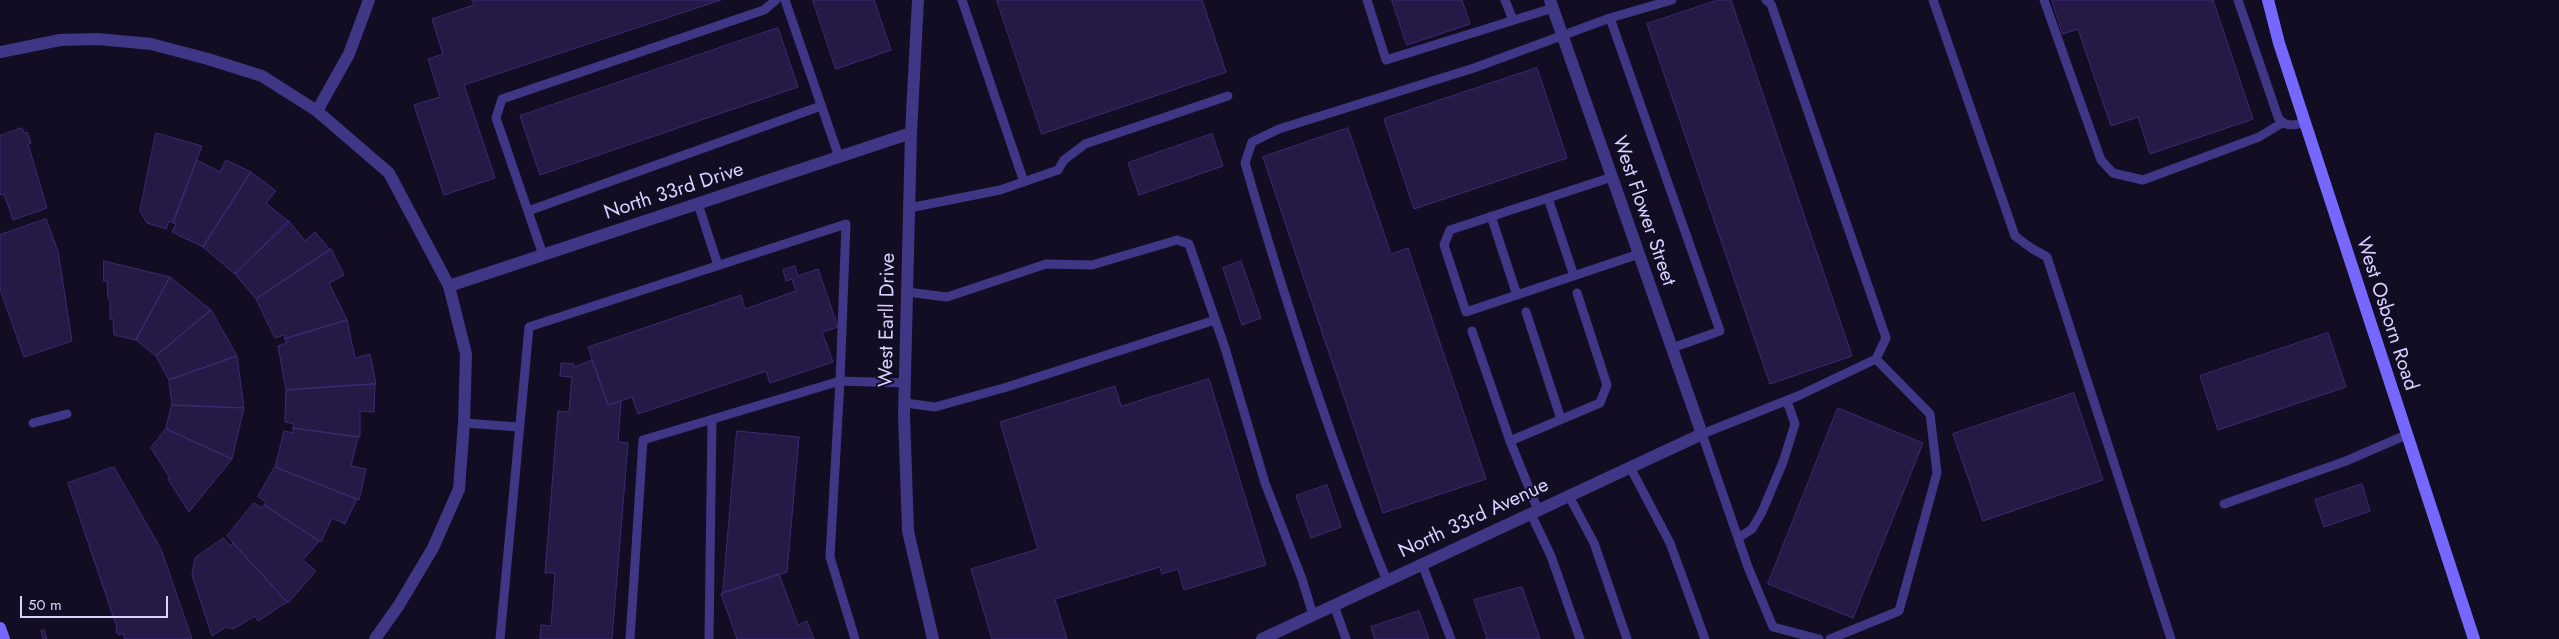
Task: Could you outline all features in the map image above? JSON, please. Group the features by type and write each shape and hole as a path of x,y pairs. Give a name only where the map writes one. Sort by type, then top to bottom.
{"street":[{"path":"317,111 349,54 369,0"},
{"name":"West Earll Drive","path":"918,0 911,133 904,403 908,531 933,639"},
{"name":"West Osborn Road","path":"2268,0 2279,43 2406,436 2474,639"},
{"name":"West Flower Street","path":"1551,4 1702,434"},
{"path":"0,52 60,40 98,39 151,44 262,76 317,111 389,172 449,286 466,354 464,422 459,489 433,548 399,605 375,639"},
{"name":"North 33rd Drive","path":"449,286 911,133"},
{"name":"North 33rd Avenue","path":"1262,639 1702,434"},
{"path":"0,628 4,639"}],"lane":[{"path":"543,255 496,118 502,99 764,10 776,0"},
{"path":"785,0 839,157"},
{"path":"962,0 1010,133 1024,182"},
{"path":"1367,0 1386,60 1512,20 1551,4"},
{"path":"1505,0 1512,20"},
{"path":"1387,581 1361,519 1287,307 1245,163 1252,142 1279,129 1474,68 1610,18 1672,0"},
{"path":"1766,0 1771,4 1886,338 1876,359 1787,401 1702,434 1738,538 1773,627 1819,639"},
{"path":"1933,0 2015,236 2031,248 2048,257 2171,639"},
{"path":"2044,0 2101,160 2112,172 2143,180 2259,137 2282,123"},
{"path":"2238,0 2278,117 2282,123 2289,126 2305,123"},
{"path":"1610,18 1720,331 1672,348"},
{"path":"909,208 1000,190 1024,182 1058,170 1064,160 1085,144 1228,96"},
{"path":"528,211 821,106"},
{"path":"1612,177 1450,230 1444,245 1466,312 1639,254"},
{"path":"1548,198 1574,276"},
{"path":"698,204 718,265"},
{"path":"1492,216 1517,295"},
{"path":"500,639 528,327 846,224 840,381 830,557 855,639"},
{"path":"907,292 947,297 1046,264 1092,265 1177,240 1189,244 1266,483 1302,578 1313,615"},
{"path":"1510,441 1600,402 1607,385 1577,293"},
{"path":"1526,312 1561,419"},
{"path":"904,403 935,407 962,400 1215,320"},
{"path":"1472,331 1580,639"},
{"path":"1830,639 1899,610 1937,473 1930,414 1876,359"},
{"path":"630,639 643,440 840,381 905,383"},
{"path":"1738,538 1752,529 1762,512 1783,462 1795,424 1787,401"},
{"path":"33,423 67,414"},
{"path":"709,639 712,420"},
{"path":"464,422 519,427"},
{"path":"2224,504 2346,461 2406,436"},
{"path":"1630,467 1670,543 1705,639"},
{"path":"1569,496 1594,543 1627,639"},
{"path":"1422,564 1451,639"},
{"path":"1334,605 1346,639"}],"building":[{"path":"472,0 721,0 464,85 495,178 444,195 414,105 440,97 428,59 443,54 432,19 474,5"},
{"path":"813,0 874,0 891,50 836,69"},
{"path":"997,0 1202,0 1226,72 1042,134"},
{"path":"1392,0 1462,0 1470,24 1407,45"},
{"path":"1718,0 1731,0 1852,356 1770,384 1647,24"},
{"path":"2052,0 2213,0 2253,119 2150,154 2138,117 2111,126 2078,29 2063,34"},
{"path":"778,28 798,87 540,175 520,116"},
{"path":"1537,68 1567,158 1414,209 1384,119"},
{"path":"22,128 24,133 27,132 31,143 28,144 47,208 13,220 4,194 0,195 0,136"},
{"path":"1348,128 1391,254 1408,248 1486,479 1383,513 1263,157"},
{"path":"156,133 202,146 173,223 169,221 166,229 147,223 140,211"},
{"path":"1212,134 1223,166 1139,195 1128,163"},
{"path":"197,160 220,172 226,160 251,172 203,247 172,232 176,224 173,223"},
{"path":"251,172 276,191 266,203 289,222 235,274 203,247"},
{"path":"46,219 58,251 72,341 24,357 0,289 0,235"},
{"path":"289,221 305,241 315,232 330,250 256,299 235,274"},
{"path":"331,249 344,275 329,283 347,320 285,339 284,335 275,338 256,299"},
{"path":"104,261 170,277 136,340 114,335 113,319 110,319 107,281 104,281"},
{"path":"1241,261 1261,318 1242,325 1223,268"},
{"path":"795,266 798,276 818,269 838,327 822,332 833,362 770,383 766,371 638,414 632,397 608,405 588,347 741,295 745,309 796,291 792,279 786,281 783,270"},
{"path":"170,277 211,310 156,356 136,340"},
{"path":"211,310 237,356 169,380 156,356"},
{"path":"347,320 355,358 370,354 376,384 286,390 278,346 287,343 285,339"},
{"path":"2328,333 2346,387 2218,430 2200,376"},
{"path":"237,356 244,408 172,405 169,380"},
{"path":"592,360 608,405 621,401 618,442 628,443 612,639 540,639 541,625 551,626 555,573 545,573 558,411 569,412 572,377 560,376 561,363 574,364 574,367"},
{"path":"1209,379 1266,565 1184,590 1178,569 1162,574 1160,567 1055,599 1067,639 992,639 971,569 1038,549 1000,422 1115,386 1121,406"},
{"path":"375,384 374,412 360,411 360,437 293,428 294,424 285,422 286,390"},
{"path":"2074,393 2103,480 1983,521 1953,434"},
{"path":"172,405 244,408 232,459 166,429"},
{"path":"1838,408 1923,443 1853,618 1768,584"},
{"path":"293,428 358,437 351,466 366,469 359,500 275,467 284,431 293,433"},
{"path":"166,429 232,459 189,512 151,448"},
{"path":"737,431 799,437 787,572 723,593"},
{"path":"114,467 161,549 192,639 125,639 123,633 119,635 116,632 117,628 68,483"},
{"path":"275,467 357,499 345,524 332,518 321,542 264,505 266,502 258,497"},
{"path":"2362,484 2370,511 2324,527 2315,500"},
{"path":"1327,485 1341,527 1311,538 1296,496"},
{"path":"254,503 262,508 264,505 319,541 303,560 316,571 288,603 227,536"},
{"path":"224,538 230,546 233,543 287,602 258,621 255,616 233,629 226,627 212,636 192,575 195,558"},
{"path":"779,574 798,625 807,621 814,639 737,639 721,594"},
{"path":"1522,587 1540,639 1485,639 1487,638 1474,600"},
{"path":"1419,611 1429,639 1375,639 1371,627"},
{"path":"44,630 47,639 43,639 41,631"}]}
